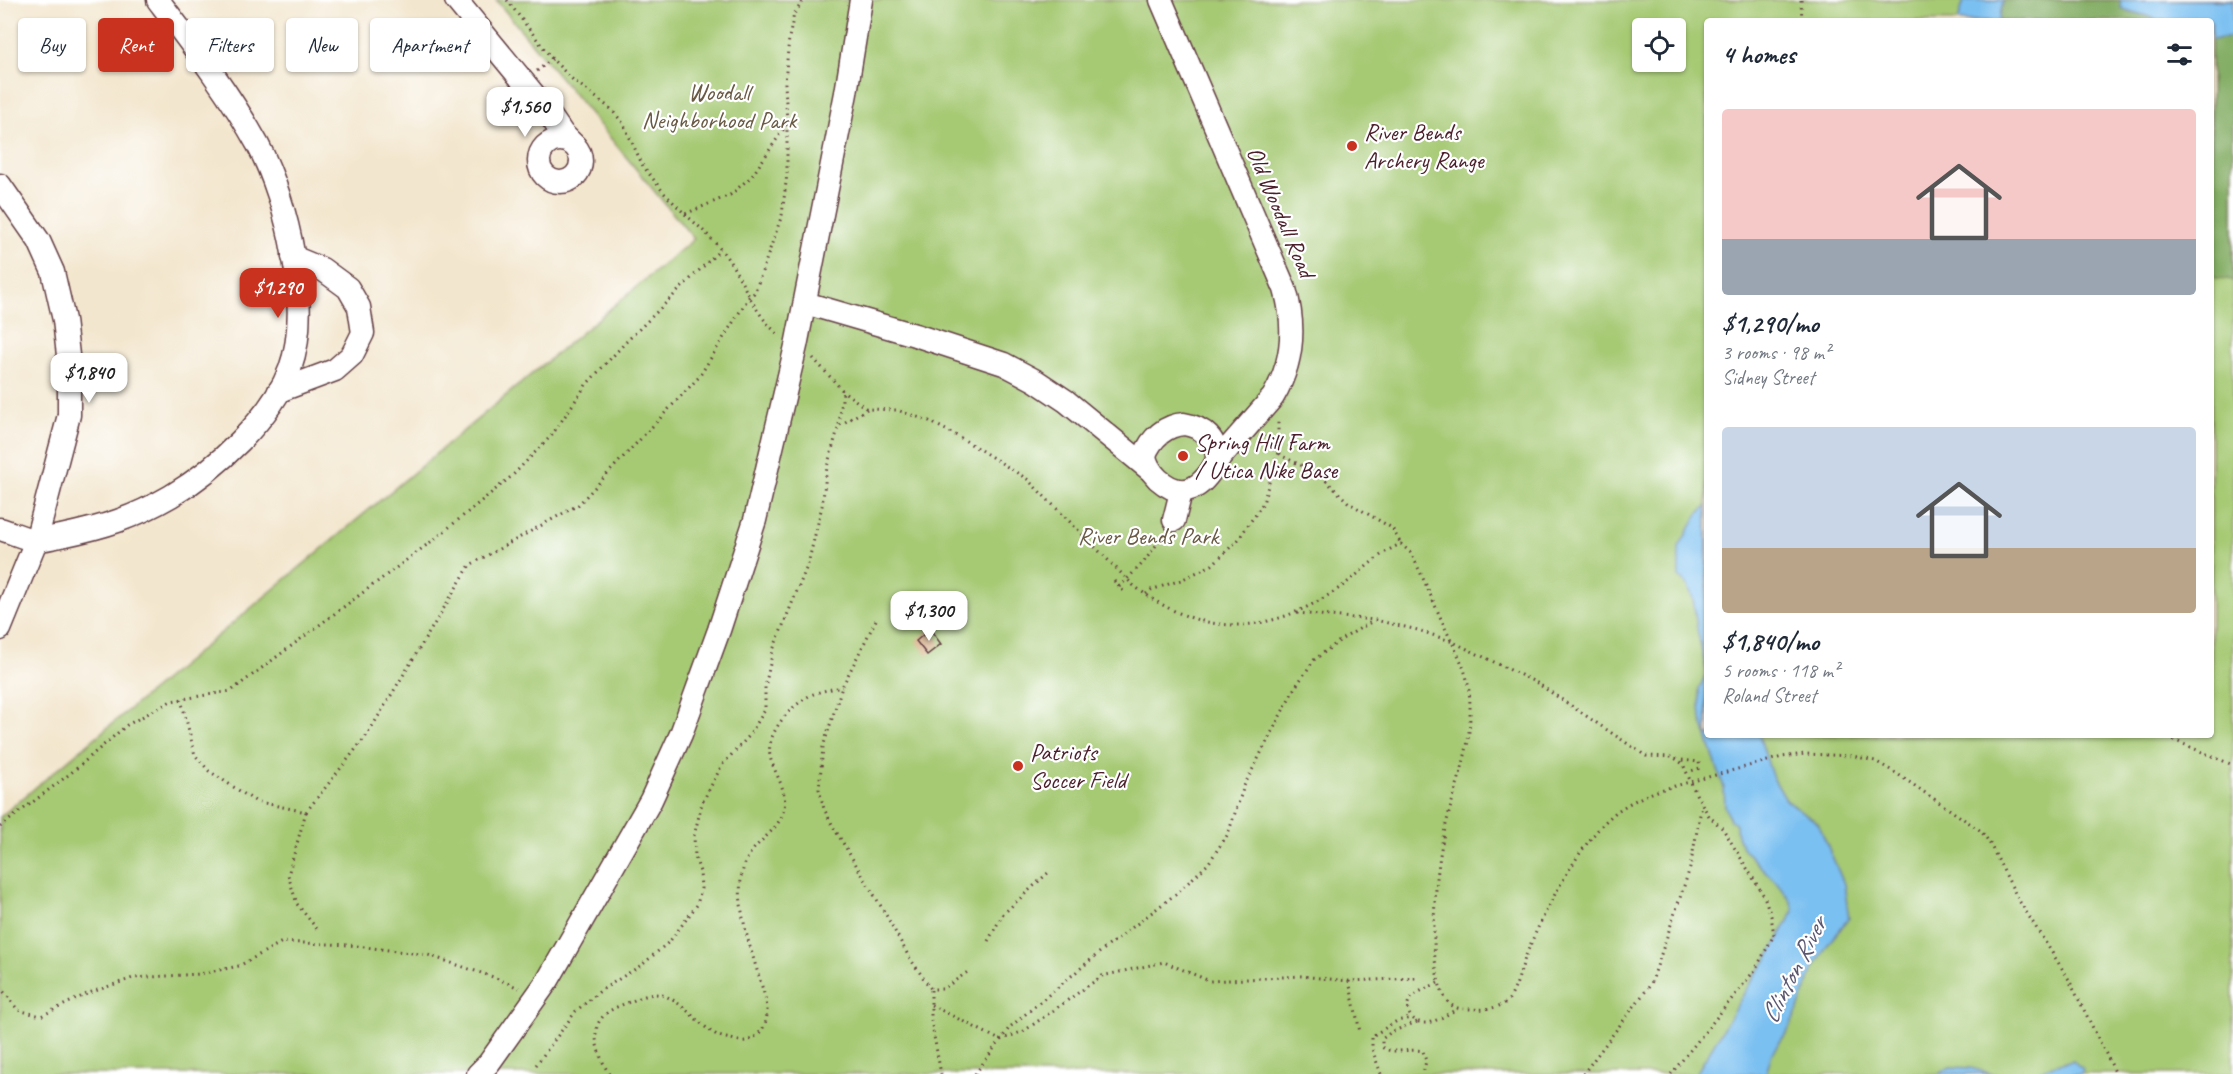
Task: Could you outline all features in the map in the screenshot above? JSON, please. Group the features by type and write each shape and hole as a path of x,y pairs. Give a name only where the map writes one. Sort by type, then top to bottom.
{"street":[{"path":"0,529 36,541 125,520 176,493 229,451 257,422 279,391 296,349 298,316 293,257 280,202 259,148 216,80 158,0"},
{"path":"456,0 579,152 578,173 566,181 552,181 546,177 539,165 552,120"},
{"path":"478,1074 489,1063 548,980 651,800 681,734 719,630 755,520 805,303 846,93 861,0"},
{"name":"Old Woodall Road","path":"1161,0 1288,297 1292,338 1286,373 1273,398 1217,461 1200,484 1181,492"},
{"path":"541,152 544,146 556,140 563,140 575,146"},
{"path":"0,185 39,241 53,272 64,320 69,364 69,414 36,541 0,629"},
{"path":"279,391 335,370 352,355 363,333 359,307 348,288 322,269 293,257"},
{"path":"805,303 1004,364 1036,381 1139,449 1145,455 1149,469 1163,483 1181,492 1174,519"},
{"path":"1139,449 1174,424 1193,426 1210,437 1222,441 1244,432"},
{"path":"1210,437 1216,446 1217,461"}],"path":[{"path":"507,0 552,59 572,79 611,109 623,123 643,166 664,193 710,237 728,260 763,319 784,339"},
{"path":"317,929 297,904 288,875 306,812 367,735 470,565 578,505 699,377 749,297 754,293 782,215 787,174 785,83 789,38 794,14 804,0"},
{"path":"1802,0 1802,18"},
{"path":"530,77 552,59"},
{"path":"685,214 730,195 752,176 787,124"},
{"path":"0,827 71,773 127,725 171,701 231,691 426,545 512,476 552,435 586,385 720,250"},
{"path":"810,356 843,390 867,409"},
{"path":"536,1065 576,1011 600,991 643,964 670,941 697,905 701,889 694,836 702,802 722,765 749,736 765,710 765,687 773,650 808,564 822,506 827,467 839,425 843,390"},
{"path":"1146,594 1212,564 1238,540 1263,503 1278,452 1278,408 1277,401 1273,398"},
{"path":"839,425 867,409 897,410 928,421 961,438 1027,479 1146,594 1172,610 1196,619 1219,623 1259,624 1295,613 1343,585 1391,548 1401,543"},
{"path":"1244,432 1282,456 1319,474 1349,503 1392,528 1401,543 1411,553 1466,674 1470,708 1467,744 1443,837 1436,882 1434,923 1438,983 1449,1003 1458,1009"},
{"path":"1119,587 1157,546 1174,519"},
{"path":"1114,581 1124,592"},
{"path":"1295,613 1375,620 1418,630 1453,642 1537,683 1646,756 1668,756 1699,762 1700,768 1688,772"},
{"path":"876,620 842,687 823,747 819,789 824,809 909,957 931,989 931,1020 941,1074"},
{"path":"975,1074 1000,1040 1019,1020 1099,953 1177,893 1208,864 1228,834 1244,786 1294,689 1314,660 1342,639 1375,620"},
{"path":"609,1074 601,1060 596,1032 599,1020 616,1008 652,993 670,999 718,1036 743,1042 752,1039 764,1029 767,1013 766,1002 751,949 739,890 744,864 758,844 778,823 786,798 770,757 770,742 785,716 799,704 811,695 842,687"},
{"path":"182,699 195,755 209,771 255,801 306,812"},
{"path":"2169,738 2233,765"},
{"path":"1423,1074 1426,1061 1423,1051 1413,1049 1386,1051 1382,1047 1382,1039 1391,1032 1417,1022 1427,1023 1458,1009 1483,1010 1506,1003 1511,997 1526,956 1551,903 1584,847 1600,826 1619,810 1642,797 1690,781 1782,757 1829,754 1875,760 1981,831 2018,899 2068,978 2116,1074"},
{"path":"1671,1074 1755,970 1774,936 1771,916 1764,896 1723,829 1709,816 1680,760"},
{"path":"1583,1074 1651,984 1690,868 1702,804"},
{"path":"988,941 1003,914 1049,872"},
{"path":"0,987 18,1010 41,1016 89,993 133,978 200,974 239,966 282,942 349,945 428,955 496,978 536,996"},
{"path":"931,1005 1000,1040 1024,1031 1102,976 1164,962 1210,981 1301,976 1349,981 1417,978"},
{"path":"931,989 943,989 969,971"},
{"path":"1349,981 1359,1032"},
{"path":"1417,1022 1411,1018 1407,1005 1409,999 1438,983"},
{"path":"1381,1074 1372,1049 1372,1036 1397,1021 1411,1018"}],"green space":[{"name":"River Bends Park","path":"496,0 2233,0 2233,1074 0,1074 0,817 694,239"},
{"path":"1990,0 2233,0 2233,280 2214,277 2214,18 1982,18"}],"water":[{"path":"1964,0 2003,0 2000,18 1959,18"},
{"path":"2120,0 2233,0 2233,36 2214,39 2214,18 2152,18 2121,8"},
{"path":"1704,509 1704,659 1693,599 1688,586 1679,577 1679,547 1698,514"},
{"path":"1704,678 1704,728 1701,719 1699,689"},
{"name":"Clinton River","path":"1707,738 1760,738 1772,776 1786,800 1818,823 1844,884 1849,918 1828,944 1813,970 1797,1012 1787,1032 1772,1053 1766,1074 1696,1074 1794,911 1785,892 1743,847 1737,836 1736,824 1730,820 1725,806 1724,788"},
{"path":"2073,1061 2083,1069 2081,1074 2038,1074 2050,1066"},
{"path":"1950,1067 1970,1068 1993,1074 1938,1074"}],"building":[{"path":"930,629 941,644 927,655 916,641"}],"place":[{"name":"River Bends Archery Range","path":"1352,146"},
{"name":"Spring Hill Farm / Utica Nike Base","path":"1183,456"},
{"name":"Patriots Soccer Field","path":"1018,766"}],"park label":[{"name":"Woodall Neighborhood Park","path":"719,106"}]}
